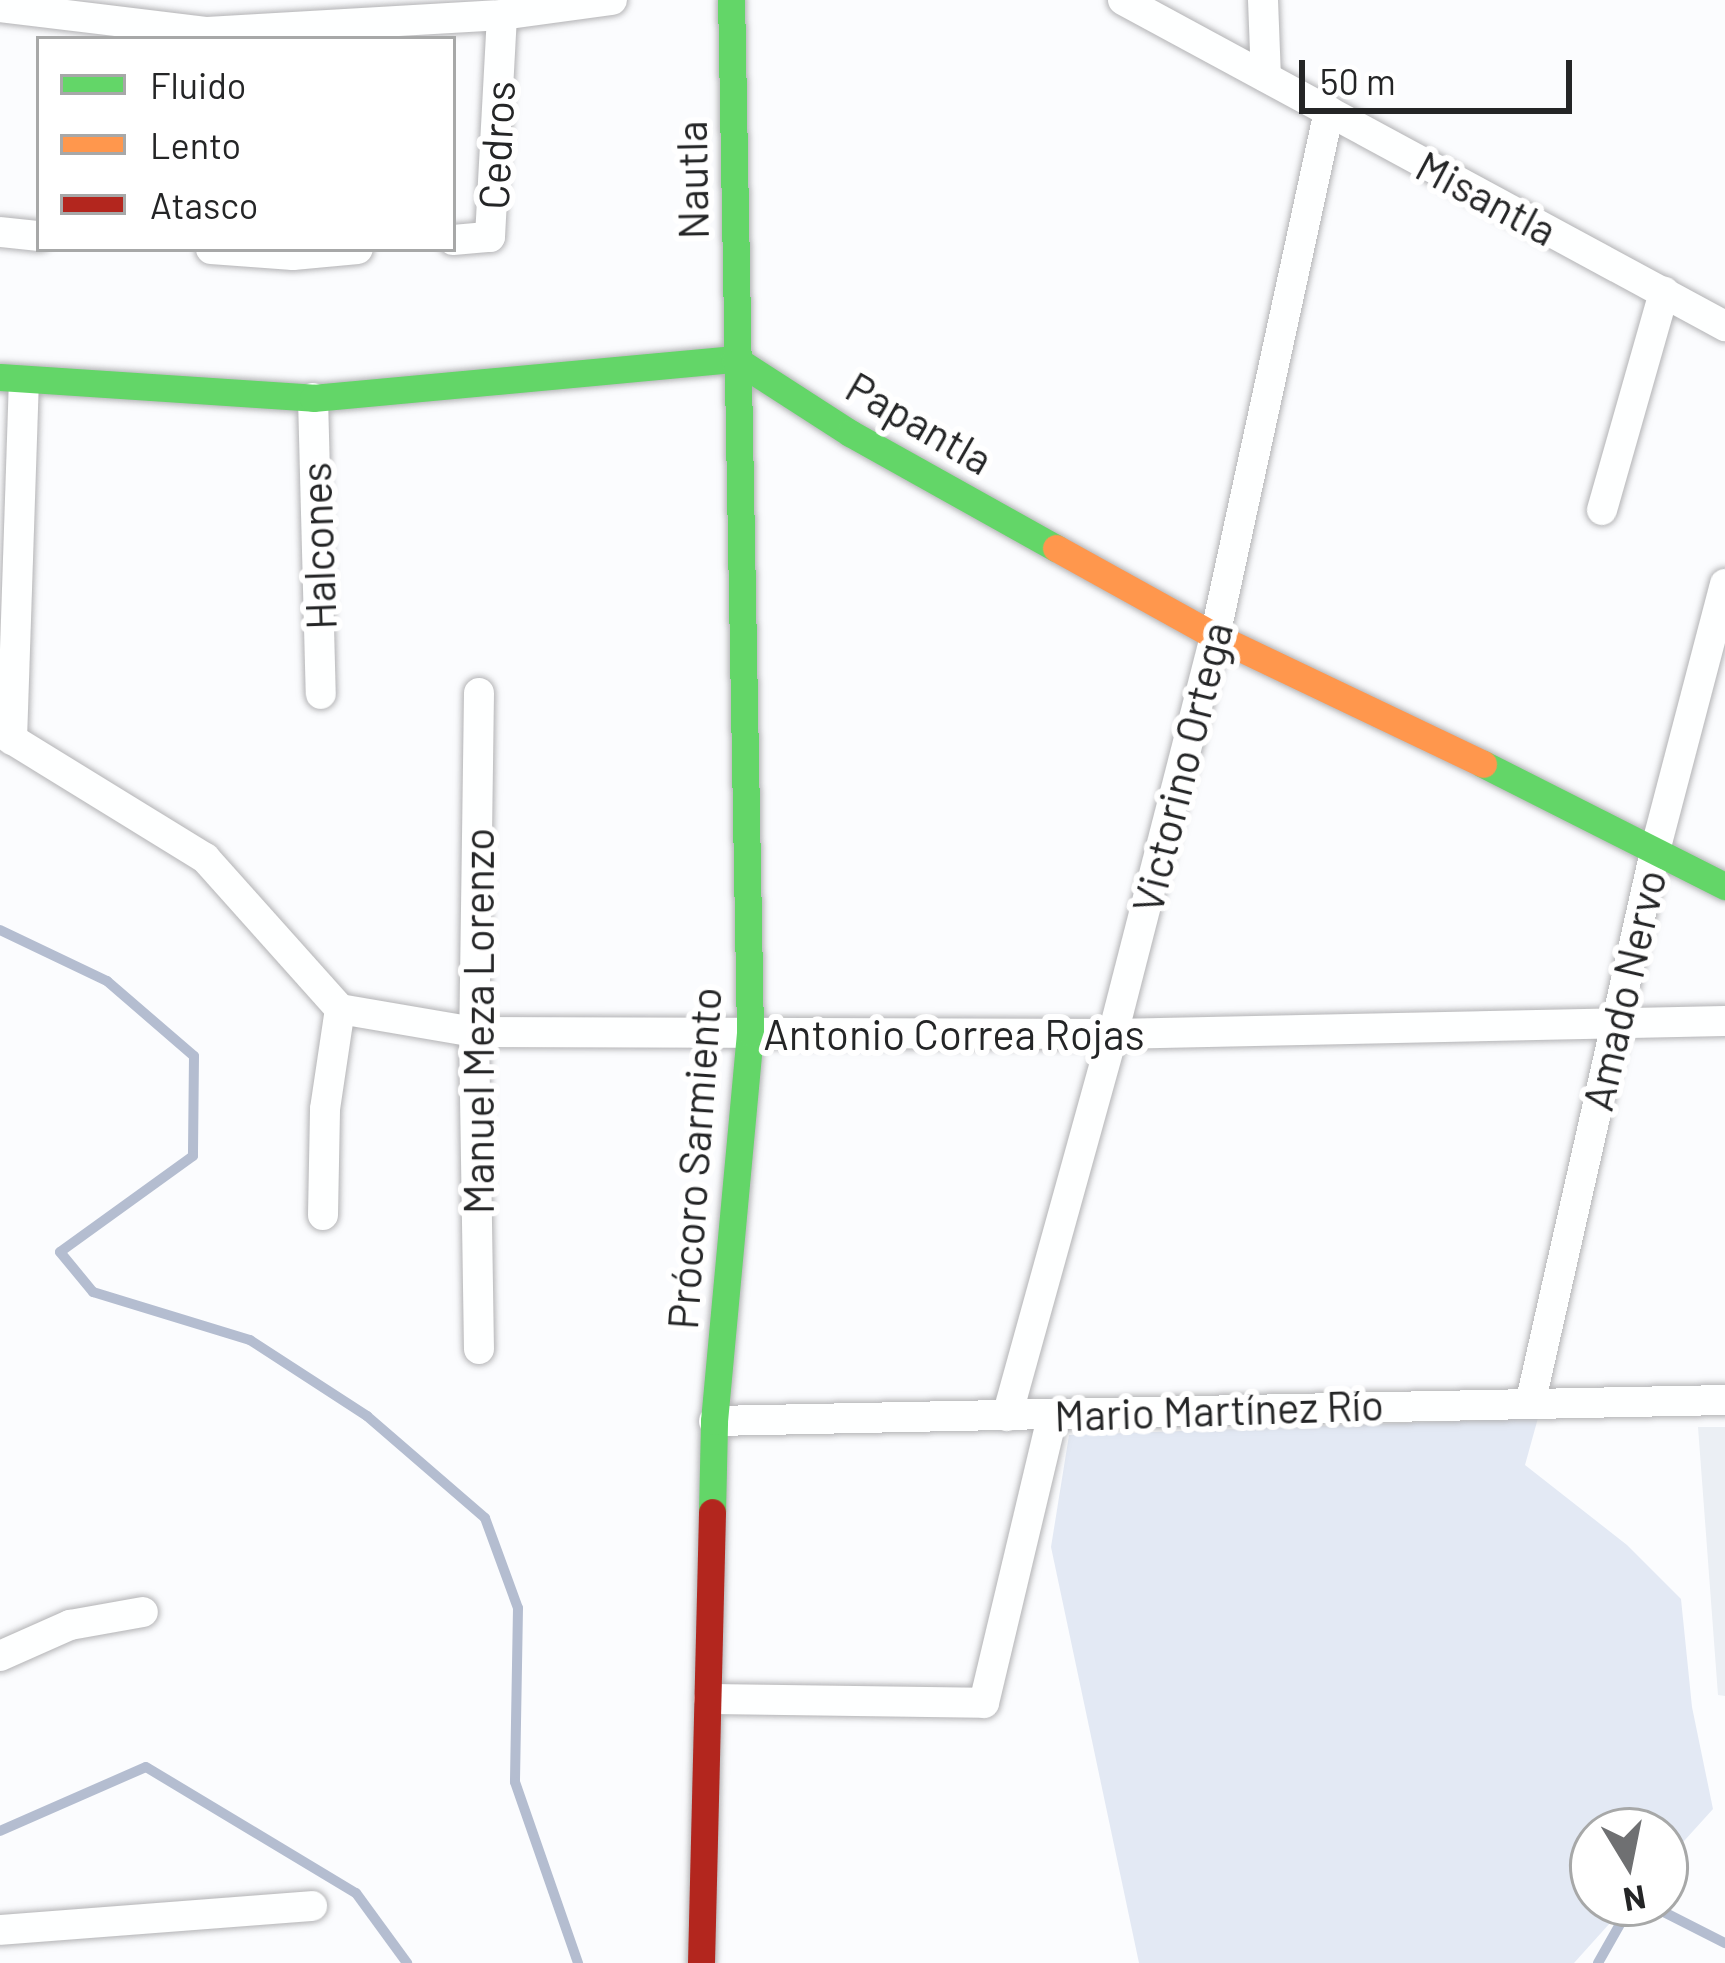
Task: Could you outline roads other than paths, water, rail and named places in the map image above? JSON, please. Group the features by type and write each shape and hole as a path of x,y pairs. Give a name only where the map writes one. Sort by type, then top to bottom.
{"street":[{"path":"0,7 208,32 502,15 612,0"},
{"name":"Nautla","path":"731,0 735,359"},
{"name":"Misantla","path":"1124,0 1725,326"},
{"path":"1263,0 1266,77"},
{"name":"Cedros","path":"456,240 490,237 502,15"},
{"name":"Victorino Ortega","path":"1007,1416 1113,1034 1215,636 1329,112"},
{"path":"0,232 36,236"},
{"path":"252,252 326,252"},
{"path":"1602,510 1664,292"},
{"path":"323,1215 326,1109 340,1009 205,858 6,736 12,379 314,398 735,359"},
{"name":"Papantla","path":"735,359 850,433 1215,636 1656,848 1725,886"},
{"name":"Prócoro Sarmiento","path":"701,1963 714,1421 750,1032 735,359"},
{"name":"Halcones","path":"314,398 321,694"},
{"name":"Amado Nervo","path":"1531,1400 1614,1024 1725,584"},
{"name":"Manuel Meza Lorenzo","path":"479,693 474,1032 479,1349"},
{"name":"Antonio Correa Rojas","path":"340,1009 474,1032 1113,1034 1725,1021"},
{"name":"Mario Martínez Río","path":"714,1421 1531,1400 1725,1400"},
{"path":"709,1699 984,1703 1053,1414"},
{"path":"0,1656 70,1625 142,1612"},
{"path":"0,1930 312,1906"}],"waterway":[{"path":"0,930 107,981 194,1056 193,1156 60,1252 93,1292 250,1340 367,1416 485,1518 518,1608 515,1782 578,1963"},
{"path":"0,1831 146,1767 356,1893 407,1963"},
{"path":"1689,1925 1725,1943"},
{"path":"1598,1963 1618,1927"}]}
